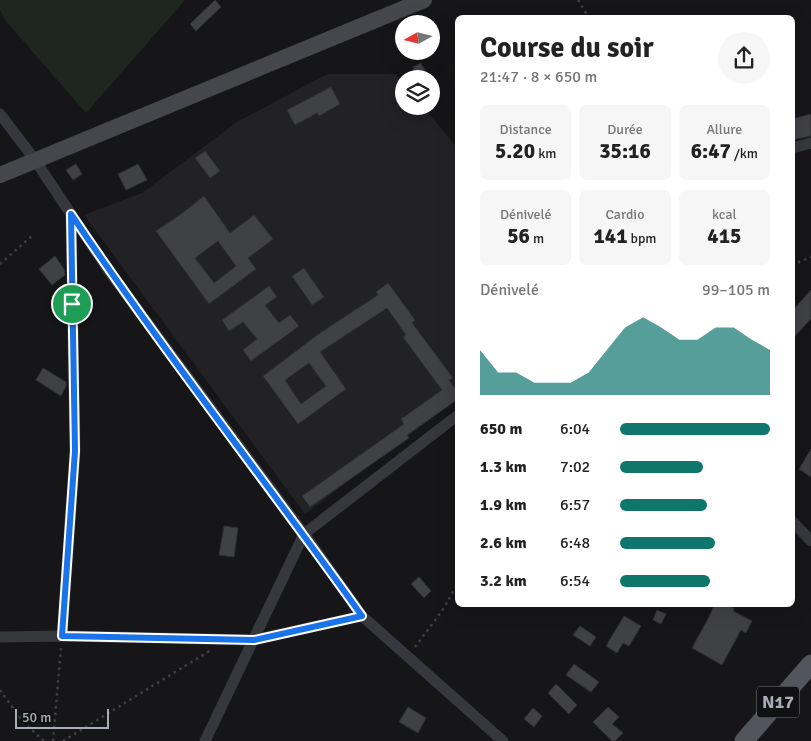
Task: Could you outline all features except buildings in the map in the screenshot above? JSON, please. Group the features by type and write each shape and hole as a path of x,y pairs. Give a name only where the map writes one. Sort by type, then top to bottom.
{"main road":[{"name":"N17","path":"744,741 811,664"}],"street":[{"path":"0,175 424,0"},
{"path":"0,114 35,160 109,271 304,534 362,616 503,741"},
{"path":"795,147 811,143"},
{"path":"62,636 75,451 71,214"},
{"path":"205,741 304,534 455,418"},
{"path":"795,524 811,541"},
{"path":"0,637 62,636 254,640 362,616"}],"path":[{"path":"578,0 587,15"},
{"path":"0,264 33,235"},
{"path":"795,263 811,257"},
{"path":"408,656 442,611 455,589"},
{"path":"52,741 62,636"},
{"path":"63,741 228,640"},
{"path":"0,690 23,722 44,741"}],"shaded area":[{"path":"0,0 185,0 86,113 5,20 0,10"},
{"path":"327,74 395,74 395,115 430,115 455,146 455,401 305,514 84,215 142,193 237,122"}],"route":[{"path":"71,214 109,271 304,534 362,616 254,640 62,636 75,451 72,304 71,214"}]}
